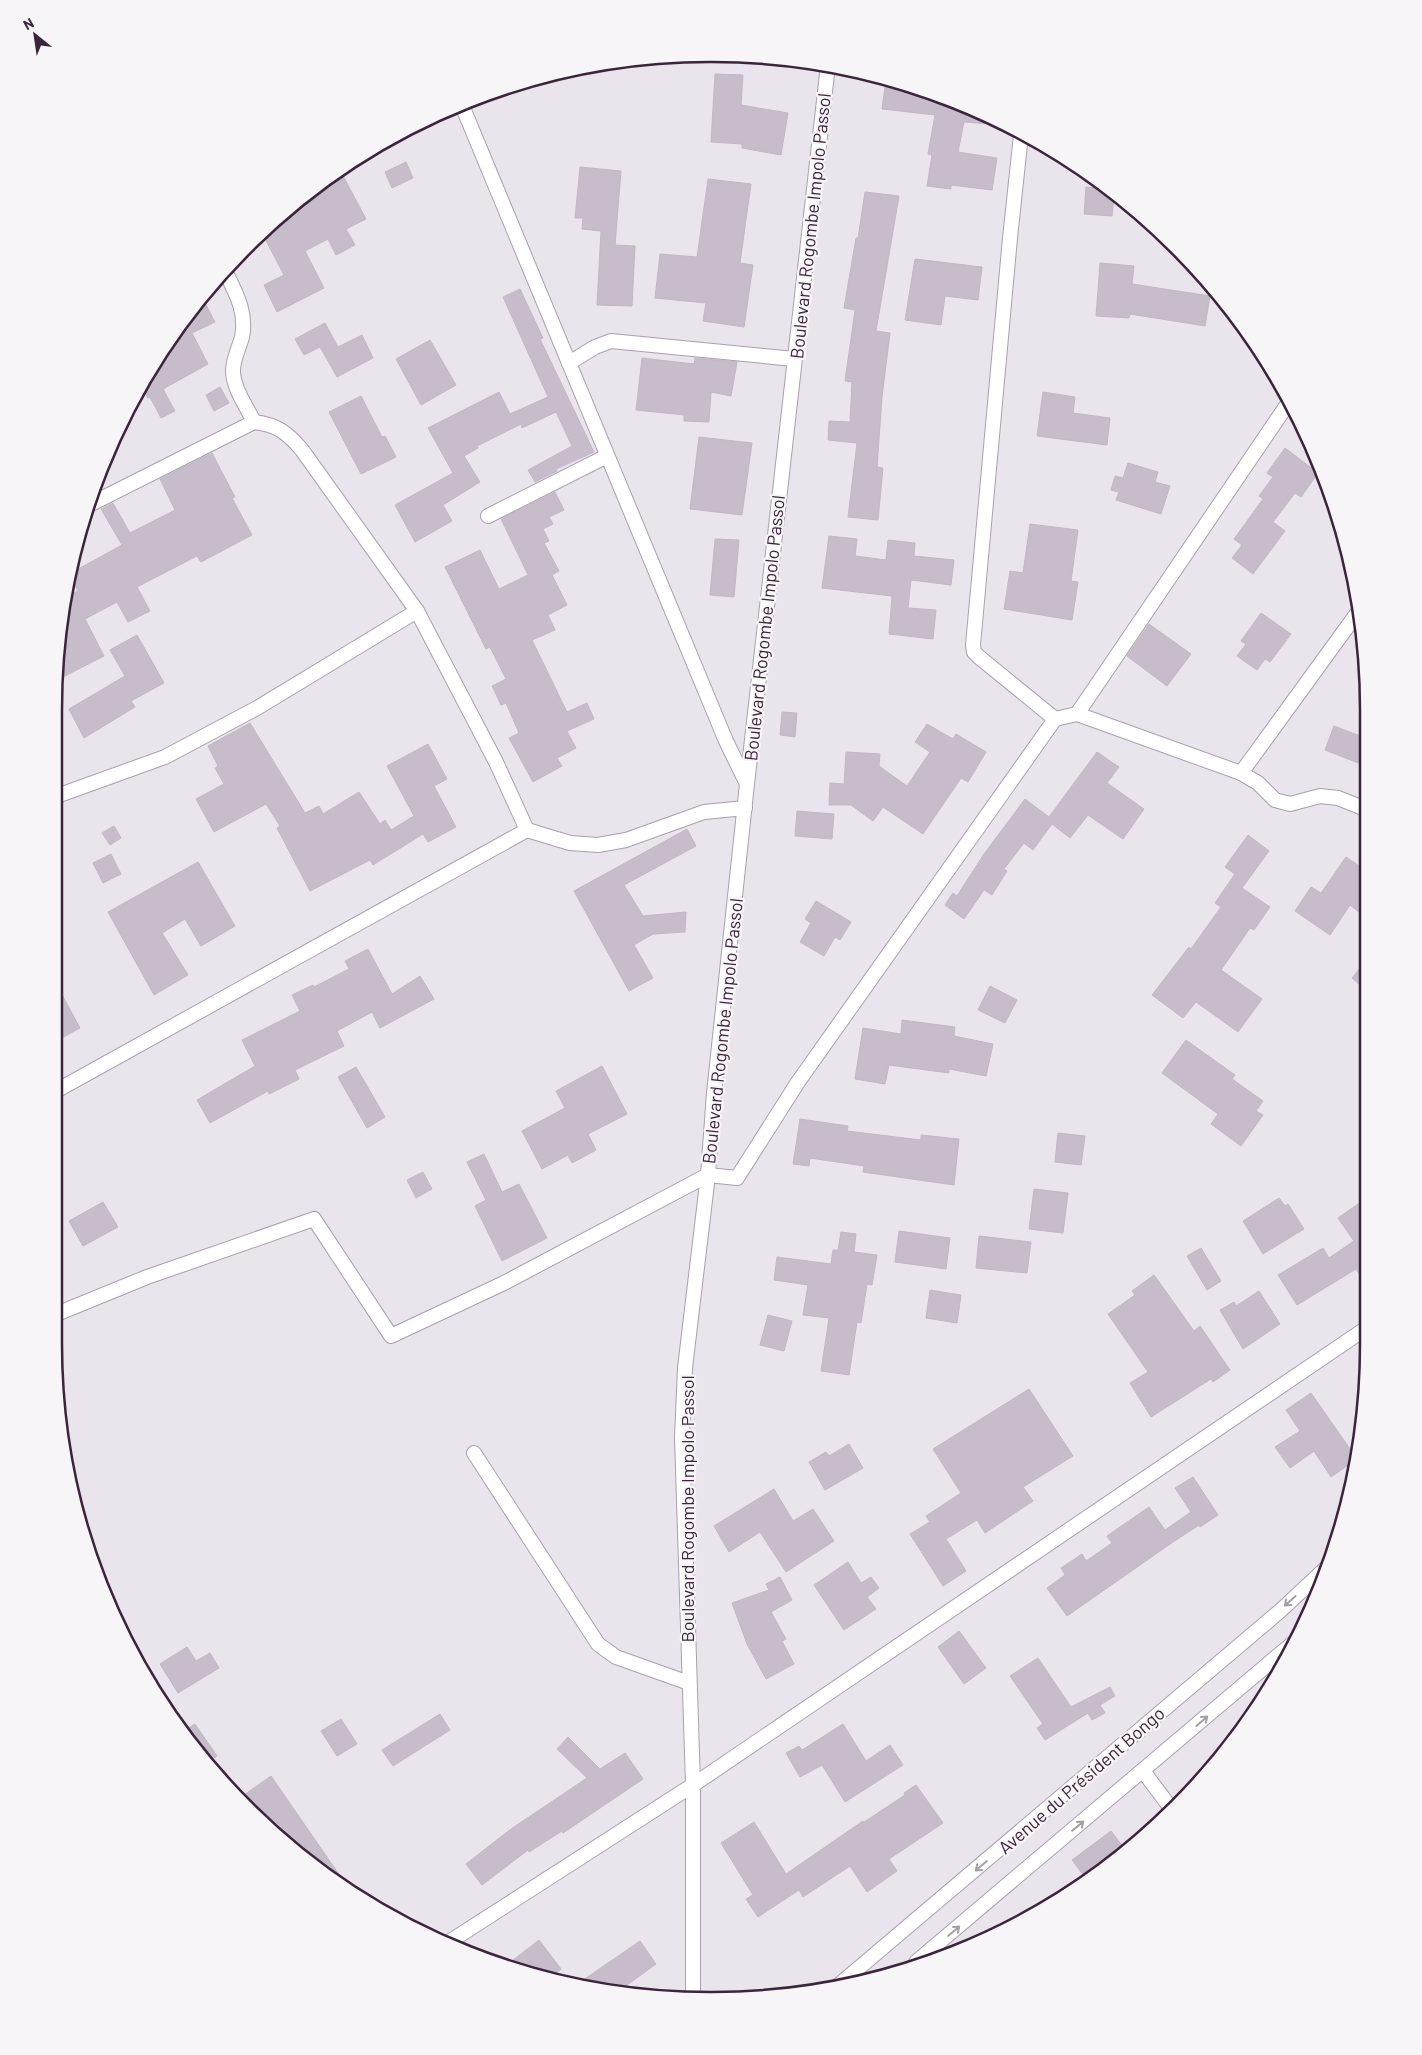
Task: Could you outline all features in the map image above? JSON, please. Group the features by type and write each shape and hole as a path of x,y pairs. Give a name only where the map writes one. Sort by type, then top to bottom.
{"street":[{"name":"Boulevard Rogombe Impolo Passol","path":"694,1992 693,1785 682,1437 685,1368 708,1175 714,1093 747,784 827,73"},
{"path":"464,111 726,742 747,784"},
{"path":"1020,141 973,646 978,657 1056,719"},
{"path":"228,277 241,302 242,321 242,338 235,353 233,373 254,422"},
{"path":"568,363 594,347 611,341 794,359"},
{"path":"1077,714 1285,408"},
{"path":"98,501 254,422 272,424 290,435 418,611 496,762 526,830"},
{"path":"488,516 607,456"},
{"path":"62,795 165,757 257,708 418,611"},
{"path":"1241,773 1353,619"},
{"path":"62,1312 147,1277 314,1219 391,1336 504,1283 708,1175 737,1178 804,1074 1056,719 1077,714 1241,773 1258,783 1275,800 1290,804 1320,796 1338,798 1360,807"},
{"path":"62,1088 526,830 570,844 598,845 626,840 704,812 745,808"},
{"path":"454,1939 693,1785 1360,1332"},
{"path":"474,1453 598,1644 616,1657 689,1683"},
{"name":"Avenue du Président Bongo","path":"847,1978 1219,1662 1316,1577"},
{"name":"Avenue du Président Bongo","path":"922,1957 1281,1653"},
{"path":"1143,1771 1168,1805"}],"building":[{"path":"715,74 743,75 741,105 788,113 781,155 742,148 742,144 711,142"},
{"path":"885,87 919,97 986,124 964,122 958,152 997,158 992,190 951,185 951,189 927,186 932,155 928,154 935,115 882,109"},
{"path":"406,162 413,178 392,188 385,172"},
{"path":"580,167 621,171 615,245 635,246 632,306 597,305 601,231 582,229 583,218 575,218"},
{"path":"344,177 366,219 346,229 355,245 336,255 328,239 305,251 324,288 277,312 264,285 284,275 265,239 283,223"},
{"path":"708,179 751,184 740,263 753,265 744,327 703,321 706,303 655,298 660,254 697,257"},
{"path":"1086,187 1093,188 1113,203 1112,216 1084,214"},
{"path":"865,192 899,196 876,331 890,333 882,397 877,467 883,468 878,520 848,517 857,443 828,440 829,421 850,422 852,382 845,381 855,310 844,308"},
{"path":"915,259 982,267 978,300 945,296 941,325 905,320"},
{"path":"1100,263 1134,266 1132,284 1210,297 1205,326 1130,314 1129,318 1096,316"},
{"path":"520,289 543,338 540,339 594,452 556,469 557,471 535,482 528,470 572,446 556,412 522,428 521,424 477,446 478,448 464,456 480,482 443,505 452,521 415,542 395,505 453,473 428,428 499,392 510,414 548,397 503,297"},
{"path":"206,305 215,322 192,333 208,364 163,389 175,411 161,418 150,397 148,398 146,393 149,387 172,351"},
{"path":"325,323 338,347 362,335 373,358 337,377 320,347 304,355 295,339"},
{"path":"430,340 456,385 421,405 396,359"},
{"path":"642,358 694,364 695,358 737,362 731,396 711,392 709,422 684,421 684,415 636,410"},
{"path":"220,387 229,403 214,411 206,395"},
{"path":"1043,392 1075,397 1073,413 1110,418 1107,445 1037,436"},
{"path":"361,396 382,437 385,436 396,457 361,474 329,412"},
{"path":"699,437 752,443 742,515 690,509"},
{"path":"1285,448 1312,469 1315,477 1301,497 1295,493 1273,522 1285,531 1253,574 1232,558 1242,545 1234,539 1263,499 1259,496 1273,477 1267,473"},
{"path":"212,453 235,497 232,498 252,535 201,562 197,556 137,587 150,611 128,622 117,602 85,619 104,656 64,677 68,626 73,593 78,591 75,585 79,569 122,545 101,509 113,503 130,533 175,510 160,479"},
{"path":"1128,463 1158,472 1155,482 1170,486 1161,514 1116,500 1119,492 1111,490 1115,476 1123,478"},
{"path":"555,492 564,510 549,517 553,524 543,529 549,541 544,543 559,571 552,575 567,605 548,615 555,630 532,640 567,712 587,703 594,719 567,731 576,748 557,758 562,766 533,782 509,738 519,733 506,703 501,705 492,686 506,679 490,647 486,649 445,567 480,550 499,589 528,575 501,519"},
{"path":"1030,524 1078,530 1071,581 1078,582 1072,620 1004,609 1010,571 1023,573"},
{"path":"829,536 857,539 855,556 886,560 888,540 915,543 914,556 954,560 951,585 911,580 908,608 936,610 933,639 889,634 892,596 822,588"},
{"path":"715,539 739,540 734,597 710,595"},
{"path":"1261,613 1291,634 1270,662 1265,659 1257,670 1237,656 1246,644 1241,641"},
{"path":"1149,624 1191,654 1167,686 1127,656"},
{"path":"137,635 164,683 131,701 135,707 84,738 69,709 125,676 110,650"},
{"path":"782,712 797,713 795,737 780,735"},
{"path":"250,723 305,813 319,806 323,814 359,792 380,824 385,820 391,830 414,816 387,766 428,744 447,779 434,786 456,827 428,842 423,834 373,865 370,860 310,891 277,828 280,826 266,804 214,832 196,799 224,784 215,768 218,766 208,746"},
{"path":"927,724 953,739 956,734 986,752 968,782 961,778 923,834 883,807 873,821 851,805 829,805 830,783 844,784 846,752 880,754 879,766 907,786 930,752 915,742"},
{"path":"1334,726 1360,736 1360,764 1325,750"},
{"path":"1097,752 1119,767 1107,783 1144,809 1123,839 1088,815 1070,838 1052,824 1033,850 1024,843 1004,869 1007,871 992,895 984,890 964,919 945,905 953,893 957,896 984,854 1025,799 1049,817"},
{"path":"797,811 834,814 832,839 795,836"},
{"path":"114,826 121,838 110,845 102,833"},
{"path":"687,829 696,846 624,885 643,916 686,912 685,932 653,934 634,945 653,978 629,991 574,891"},
{"path":"1248,835 1269,851 1242,888 1270,907 1254,930 1250,928 1221,970 1262,999 1238,1032 1196,1002 1183,1018 1152,995 1189,947 1191,949 1221,907 1215,903 1235,874 1225,867"},
{"path":"111,854 121,874 103,883 93,863"},
{"path":"1346,857 1360,867 1360,913 1350,905 1330,935 1295,911 1311,887 1321,893"},
{"path":"198,862 235,926 201,946 185,919 162,933 188,975 154,995 108,912"},
{"path":"816,901 851,922 840,940 835,937 824,956 800,942 811,923 805,919"},
{"path":"368,949 392,994 420,976 434,999 380,1028 372,1012 337,1031 344,1046 295,1070 299,1079 269,1094 268,1091 210,1123 197,1100 255,1066 242,1040 300,1011 292,995 313,985 314,987 349,969 345,961"},
{"path":"1360,968 1360,985 1352,978"},
{"path":"990,986 1017,1000 1005,1023 978,1010"},
{"path":"62,995 80,1028 62,1038"},
{"path":"902,1020 955,1027 954,1036 993,1044 986,1076 949,1069 949,1073 889,1065 885,1084 855,1079 863,1028 901,1034"},
{"path":"1186,1040 1235,1075 1232,1079 1263,1101 1256,1111 1263,1115 1241,1146 1211,1124 1218,1114 1162,1073"},
{"path":"602,1066 627,1114 588,1134 596,1150 572,1163 568,1155 542,1169 522,1131 565,1108 556,1091"},
{"path":"356,1067 385,1117 367,1128 338,1077"},
{"path":"800,1119 848,1126 847,1131 921,1140 921,1135 959,1139 954,1185 863,1172 864,1166 810,1158 809,1166 793,1164"},
{"path":"1058,1133 1085,1136 1081,1165 1055,1162"},
{"path":"484,1154 502,1192 519,1184 547,1238 502,1261 475,1206 486,1200 467,1162"},
{"path":"423,1172 432,1189 416,1198 407,1180"},
{"path":"1034,1189 1068,1193 1063,1233 1029,1229"},
{"path":"1279,1198 1285,1206 1288,1204 1304,1229 1263,1254 1243,1221"},
{"path":"103,1202 118,1227 83,1246 69,1221"},
{"path":"1360,1203 1360,1275 1356,1269 1297,1305 1278,1275 1323,1248 1329,1258 1354,1241 1338,1218"},
{"path":"899,1231 950,1238 946,1269 895,1262"},
{"path":"841,1232 856,1234 854,1252 877,1255 872,1285 867,1284 861,1323 857,1322 849,1375 821,1371 829,1318 803,1315 808,1285 774,1280 777,1257 831,1264 833,1250 838,1250"},
{"path":"979,1236 1031,1242 1027,1273 976,1268"},
{"path":"1201,1248 1221,1281 1207,1290 1187,1256"},
{"path":"1154,1275 1194,1331 1200,1326 1230,1370 1213,1382 1211,1379 1151,1417 1130,1383 1148,1372 1108,1314 1135,1295 1132,1291"},
{"path":"930,1290 961,1295 957,1323 926,1318"},
{"path":"1259,1291 1280,1324 1243,1349 1220,1310 1234,1302 1236,1306"},
{"path":"768,1315 792,1321 784,1351 760,1345"},
{"path":"1029,1389 1073,1456 1023,1487 1033,1501 985,1533 977,1520 946,1539 966,1571 943,1586 910,1534 930,1522 926,1516 961,1493 933,1449"},
{"path":"1311,1393 1351,1450 1348,1465 1331,1477 1314,1451 1290,1468 1275,1447 1300,1431 1286,1410"},
{"path":"849,1444 863,1468 825,1490 809,1462 826,1452 829,1456"},
{"path":"1193,1477 1218,1515 1173,1542 1067,1616 1047,1588 1065,1575 1061,1568 1082,1554 1086,1561 1112,1543 1107,1536 1149,1507 1165,1530 1191,1512 1175,1488"},
{"path":"774,1489 793,1521 813,1509 834,1541 786,1572 760,1532 729,1552 714,1526"},
{"path":"848,1562 861,1583 871,1577 879,1588 867,1597 876,1609 844,1630 814,1585"},
{"path":"780,1577 792,1600 771,1612 786,1639 782,1641 794,1664 766,1679 747,1644 732,1603 769,1590 766,1584"},
{"path":"959,1631 986,1668 964,1684 938,1647"},
{"path":"187,1647 196,1661 210,1653 219,1668 178,1693 160,1664"},
{"path":"1038,1658 1071,1707 1110,1687 1115,1696 1100,1705 1105,1713 1092,1720 1088,1713 1045,1740 1037,1728 1043,1724 1010,1676"},
{"path":"440,1714 450,1730 393,1766 382,1750"},
{"path":"341,1719 357,1744 337,1756 321,1731"},
{"path":"195,1724 217,1756 213,1759 189,1728"},
{"path":"843,1724 866,1761 890,1745 903,1765 845,1802 822,1765 800,1777 786,1753 799,1746 802,1750"},
{"path":"568,1737 600,1769 625,1753 643,1779 563,1833 562,1831 529,1852 528,1850 482,1885 466,1864 511,1829 587,1778 557,1749"},
{"path":"271,1776 339,1874 283,1832 244,1795"},
{"path":"916,1785 943,1823 889,1859 897,1871 867,1892 850,1866 803,1897 799,1890 758,1917 746,1899 753,1895 721,1843 754,1822 786,1874 863,1821 905,1795 904,1793"},
{"path":"1111,1831 1122,1845 1083,1875 1072,1860"},
{"path":"539,1940 561,1969 556,1973 512,1961"},
{"path":"640,1941 656,1964 625,1987 584,1980"}]}
